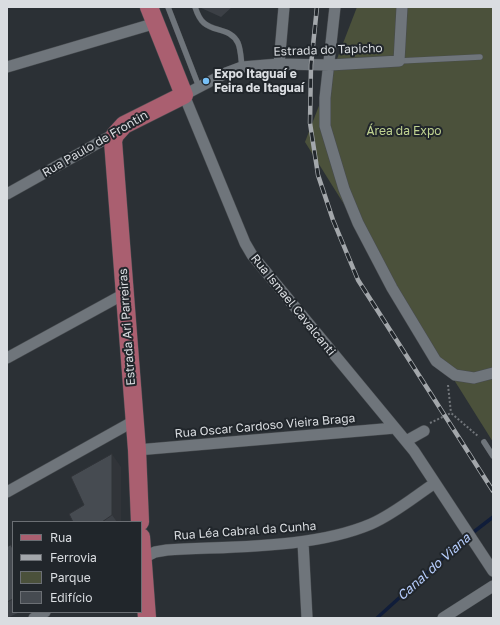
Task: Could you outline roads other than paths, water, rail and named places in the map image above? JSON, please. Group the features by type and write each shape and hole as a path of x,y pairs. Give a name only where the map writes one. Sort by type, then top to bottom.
{"main road":[{"name":"Rua Ismael Cavalcanti","path":"153,15 191,91"},
{"name":"Rua Paulo de Frontin","path":"117,132 124,125 191,91"},
{"name":"Estrada Ari Parreiras","path":"117,132 113,141 137,450 140,521"},
{"path":"142,568 147,618"}],"street":[{"path":"279,64 284,7"},
{"path":"335,7 330,65 325,98 325,126 344,188 358,223 392,288 436,361 455,375 474,378 493,373"},
{"path":"399,61 403,8"},
{"path":"7,67 153,15"},
{"name":"Estrada do Tapicho","path":"191,91 226,73 242,67 279,64 330,65 399,61"},
{"name":"Rua Ismael Cavalcanti","path":"191,91 245,243 252,255 406,441 435,482 493,571"},
{"name":"Rua Paulo de Frontin","path":"7,194 117,132"},
{"path":"7,358 124,294"},
{"path":"7,492 134,421"},
{"name":"Rua Oscar Cardoso Vieira Braga","path":"137,450 395,428"},
{"path":"406,441 424,428"},
{"name":"Rua Léa Cabral da Cunha","path":"142,558 155,552 167,550 303,542 332,537 372,523 387,515 435,482"},
{"path":"303,542 307,618"},
{"path":"443,618 493,586"}],"lane":[{"path":"168,7 191,91"},
{"path":"195,7 200,19 205,24 228,32 238,43 242,67"},
{"name":"Estrada do Tapicho","path":"399,61 480,57"},
{"path":"484,442 493,456"}],"waterway":[{"name":"Canal do Viana","path":"377,618 462,541 493,517"}],"railway":[{"path":"317,7 311,65 310,123 318,175 333,220 358,280 493,491"}],"place":[{"name":"Expo Itaguaí e Feira de Itaguaí","path":"206,81"}],"park label":[{"name":"Área da Expo","path":"404,131"}]}
